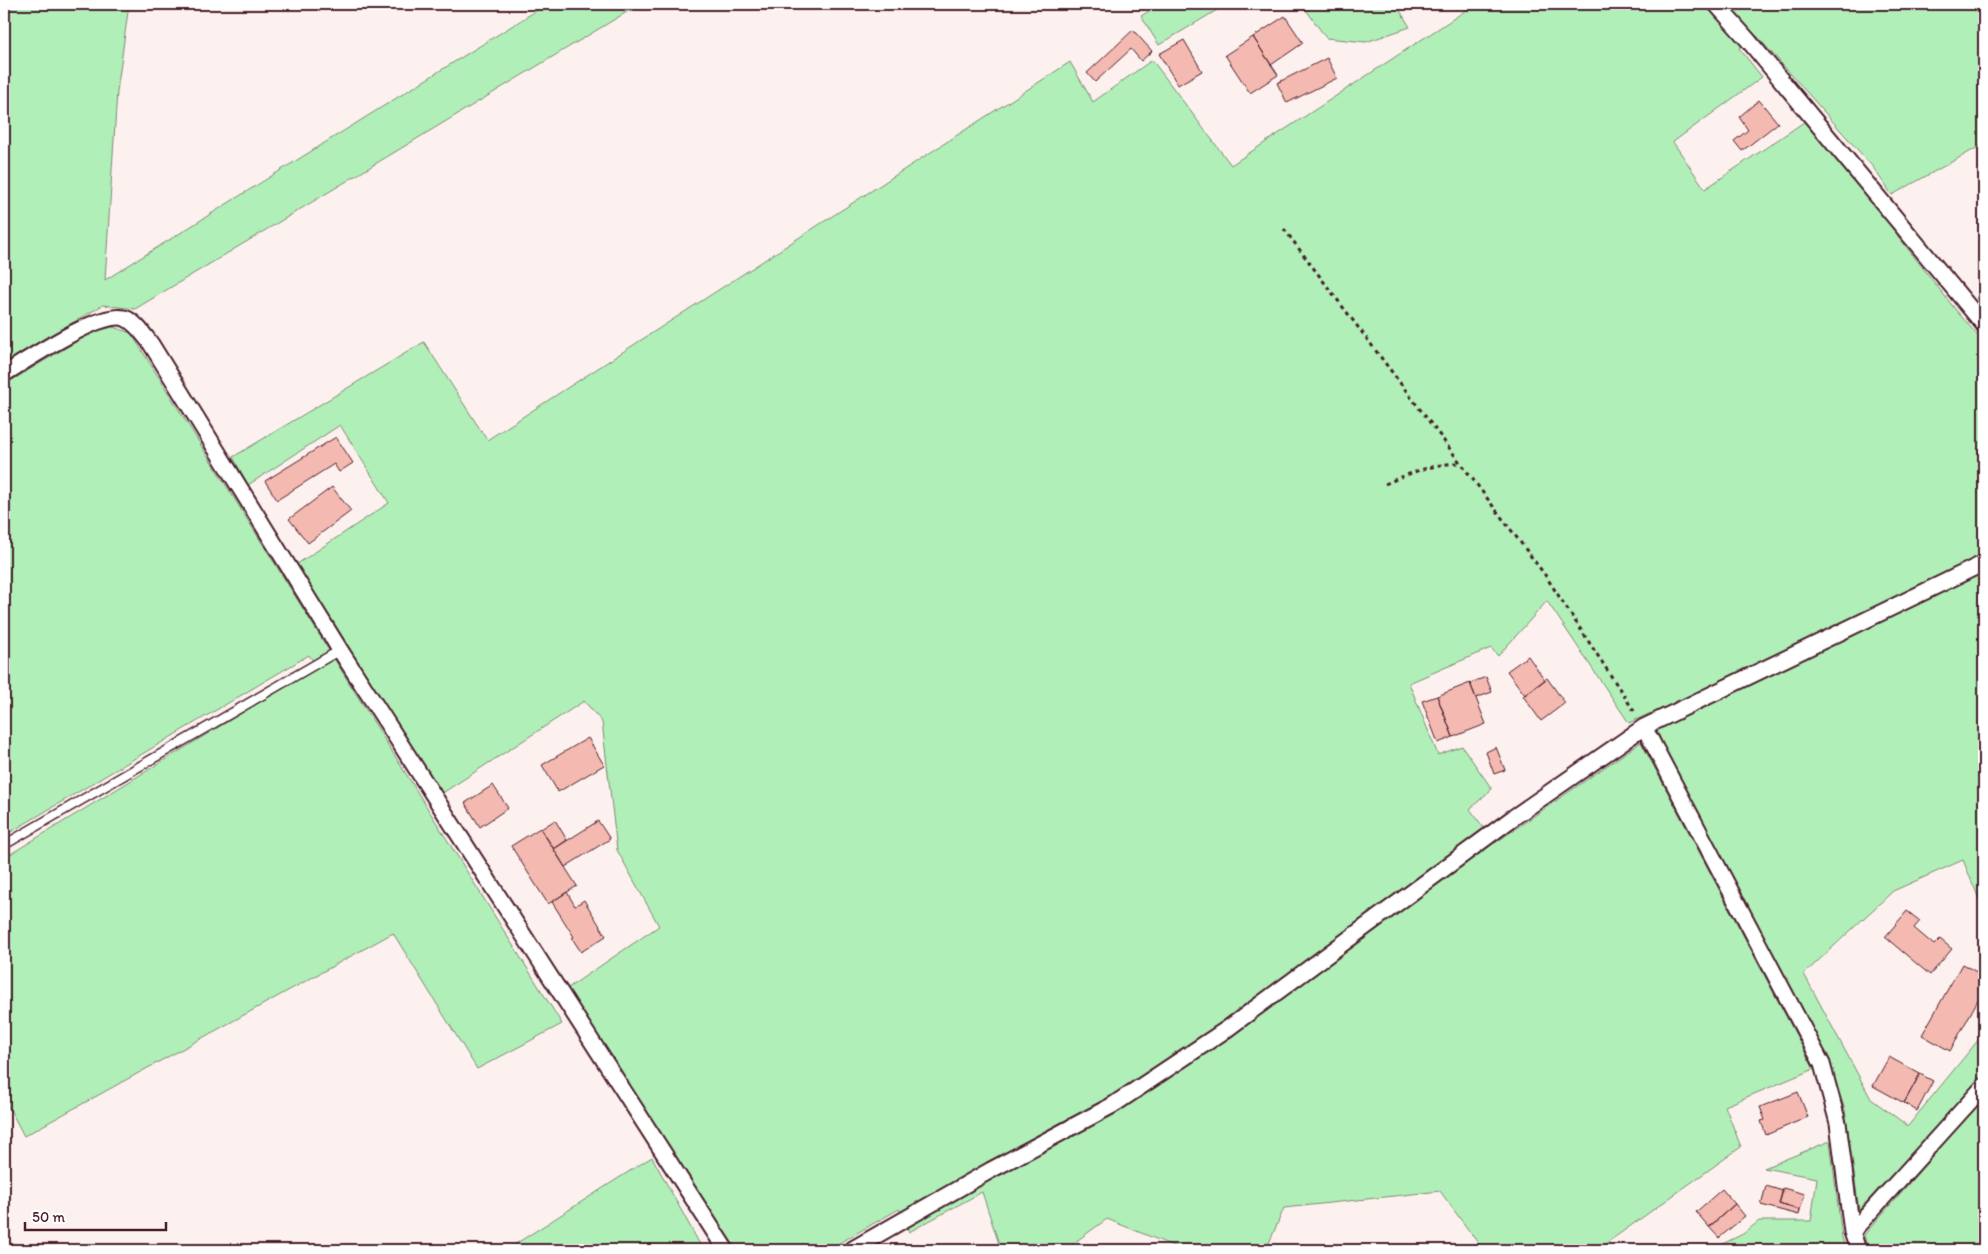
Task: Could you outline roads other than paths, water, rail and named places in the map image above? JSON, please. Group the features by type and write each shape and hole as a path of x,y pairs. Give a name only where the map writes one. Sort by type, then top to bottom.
{"street":[{"path":"1716,4 1984,325"},
{"path":"4,374 90,323 108,318 126,318 139,328 151,344 340,650 726,1250"},
{"path":"852,1250 991,1170 1113,1105 1227,1029 1514,817 1644,727 1984,563"},
{"path":"1644,727 1822,1064 1838,1123 1852,1232 1858,1250"},
{"path":"1852,1232 1984,1086"}],"lane":[{"path":"4,845 340,650"}]}
